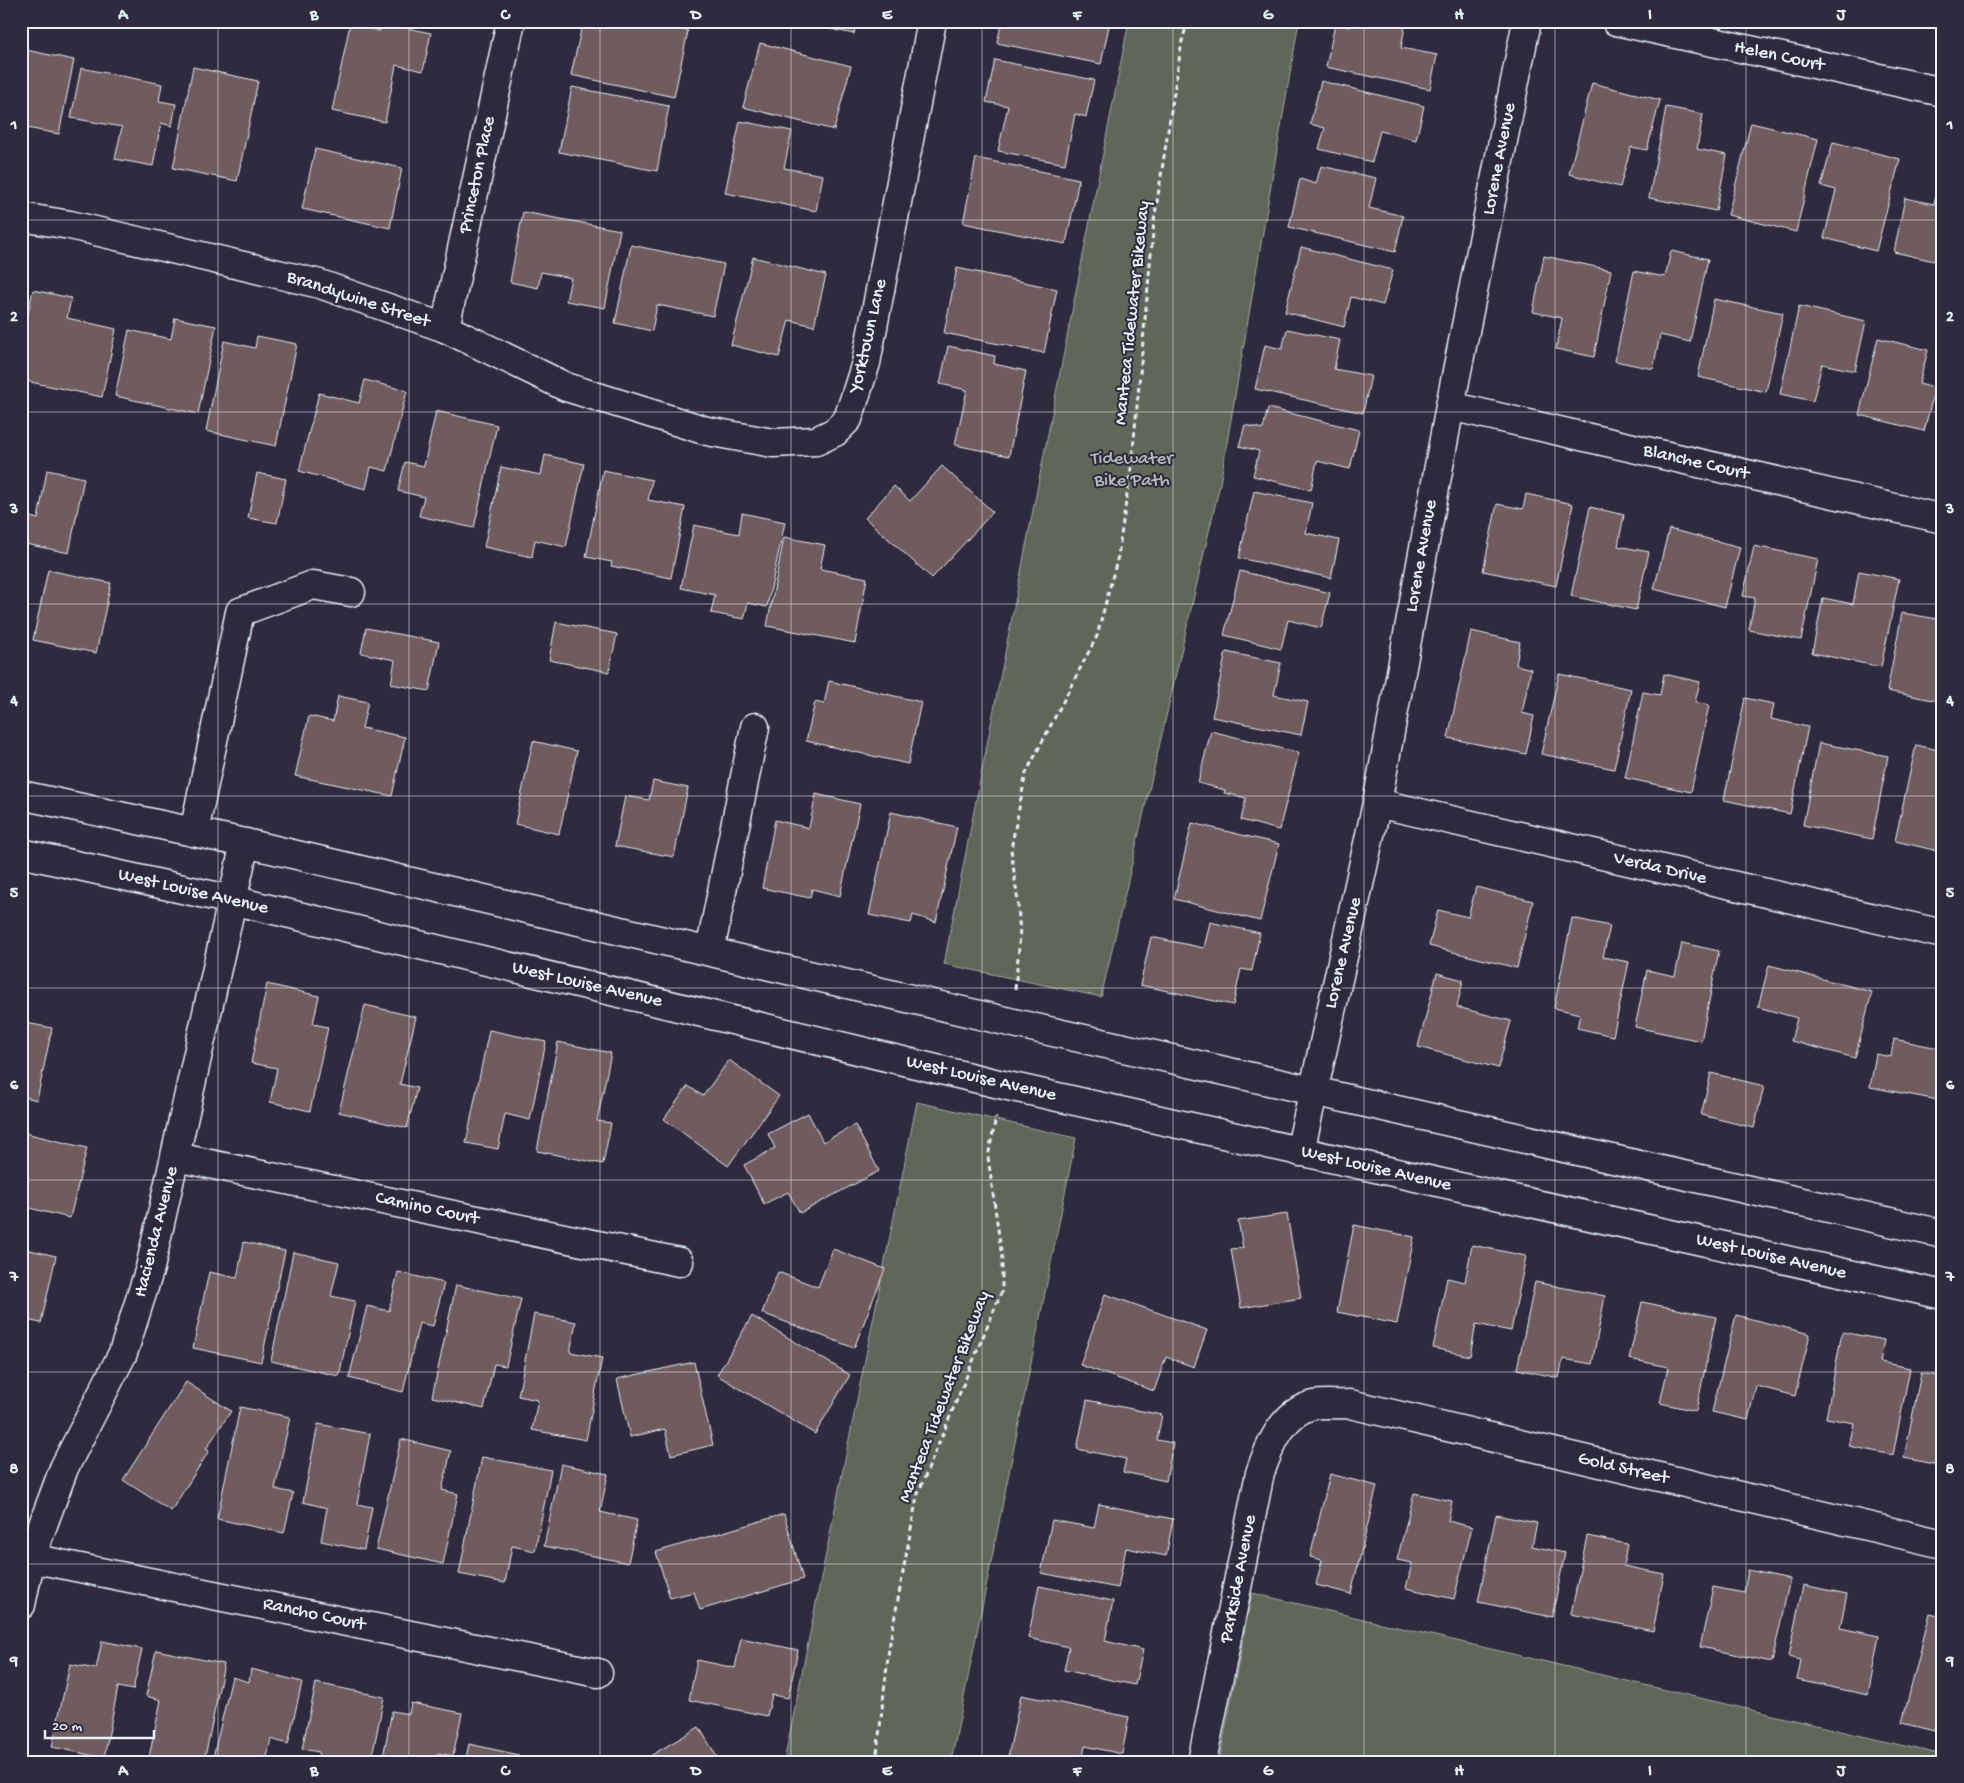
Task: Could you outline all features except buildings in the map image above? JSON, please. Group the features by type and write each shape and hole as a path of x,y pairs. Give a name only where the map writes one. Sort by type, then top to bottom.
{"street":[{"name":"Princeton Place","path":"445,328 511,21"},
{"name":"Yorktown Lane","path":"624,405 707,431 773,443 816,441 835,432 848,419 866,363 932,21"},
{"name":"Lorene Avenue","path":"1300,1152 1378,803 1450,406 1527,21"},
{"name":"Helen Court","path":"1616,21 1943,92"},
{"name":"Brandywine Street","path":"21,216 70,225 320,284 445,328 566,387 624,405"},
{"name":"Blanche Court","path":"1450,406 1943,519"},
{"path":"194,832 240,612 313,585 352,592"},
{"path":"710,952 755,727"},
{"path":"21,795 245,843 1018,1024 1943,1234"},
{"name":"Verda Drive","path":"1378,803 1943,934"},
{"name":"Hacienda Avenue","path":"21,1605 26,1557 64,1468 123,1353 150,1268 245,843"},
{"name":"West Louise Avenue","path":"21,853 232,900 999,1084 1943,1296"},
{"name":"Camino Court","path":"176,1157 679,1262"},
{"name":"Gold Street","path":"1303,1410 1314,1405 1350,1404 1943,1544"},
{"name":"Parkside Avenue","path":"1202,1762 1260,1473 1270,1445 1284,1423 1303,1410"},
{"name":"Rancho Court","path":"26,1557 598,1673"}],"path":[{"name":"Manteca Tidewater Bikeway","path":"1018,1024 1015,990 1020,937 1011,849 1026,773 1097,636 1118,556 1132,461 1154,221 1182,41 1188,21"},
{"name":"Manteca Tidewater Bikeway","path":"876,1762 890,1648 917,1496 1002,1291 1002,1258 988,1157 996,1118 999,1084"}],"green space":[{"name":"Tidewater Bike Path","path":"1129,21 1299,21 1220,484 1101,997 944,964"},
{"path":"917,1102 1076,1138 951,1762 784,1762"},
{"path":"1252,1593 1943,1755 1943,1762 1219,1762"}]}
